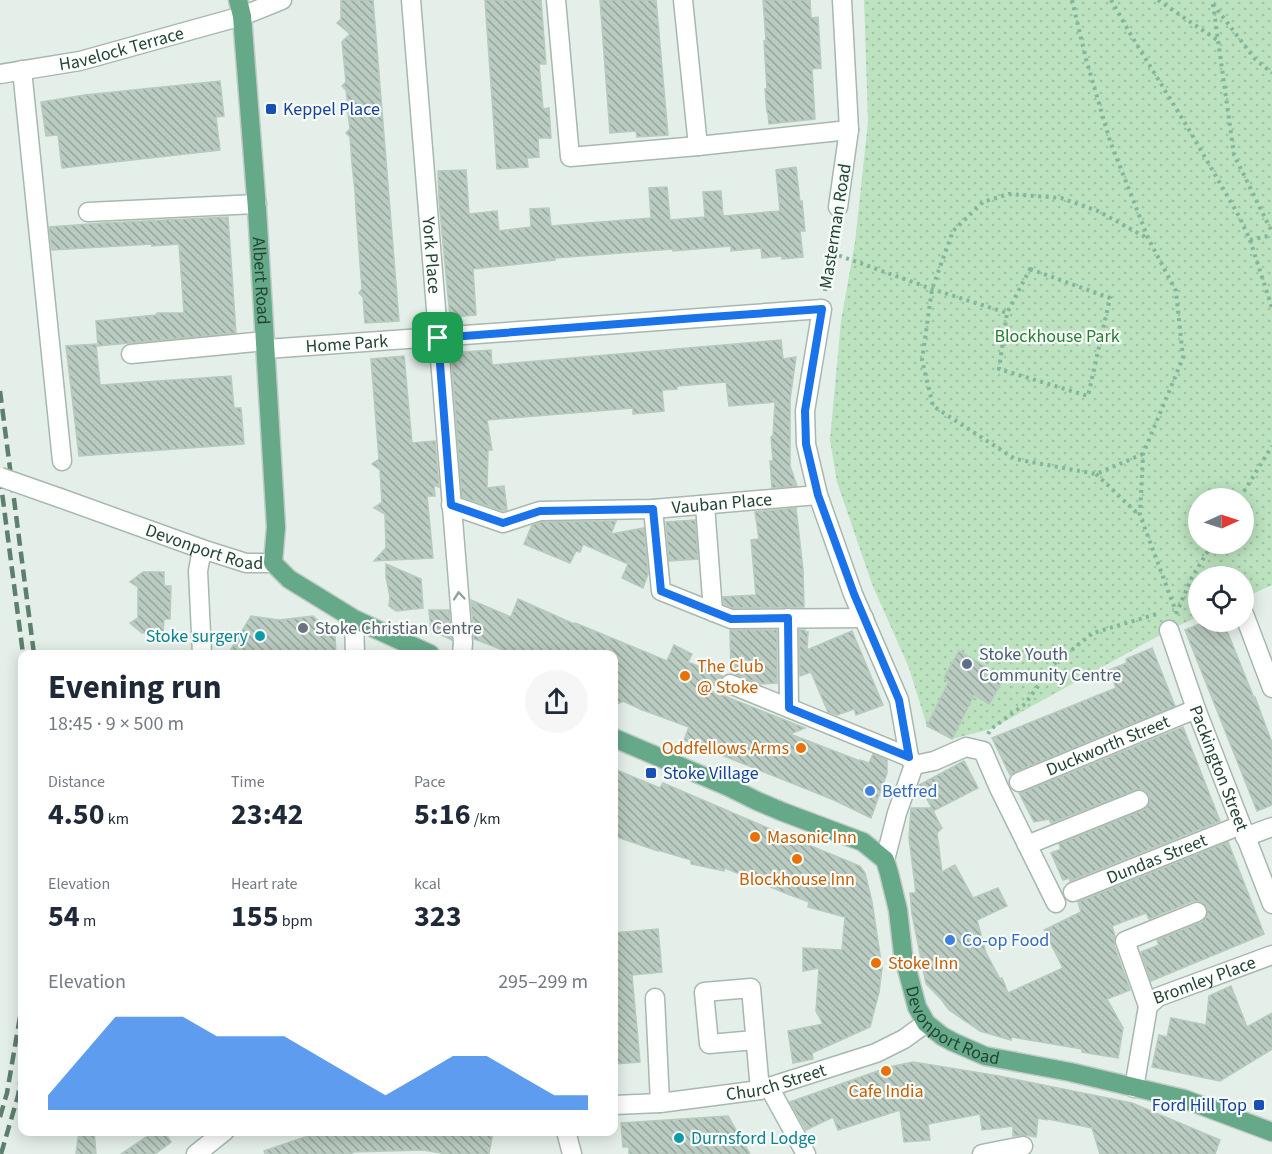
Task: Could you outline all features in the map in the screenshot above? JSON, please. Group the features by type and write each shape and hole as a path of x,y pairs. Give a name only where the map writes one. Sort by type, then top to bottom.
{"main road":[{"name":"Albert Road","path":"240,8 257,204 276,526 273,562"},
{"name":"Devonport Road","path":"273,562 289,579 354,619 421,650"},
{"path":"618,740 729,787 774,809 863,842 885,860"},
{"name":"Devonport Road","path":"885,860 898,910 903,954 916,1007 926,1023 942,1036 985,1056 1070,1072 1184,1099 1272,1132"}],"street":[{"path":"240,8 282,0"},
{"name":"York Place","path":"411,0 464,643 463,650"},
{"path":"556,0 570,157 849,130"},
{"path":"683,0 698,146"},
{"name":"Masterman Road","path":"838,207 849,130 843,0"},
{"name":"Havelock Terrace","path":"10,72 80,61 240,8"},
{"path":"10,72 62,461"},
{"path":"88,212 257,204"},
{"name":"Home Park","path":"131,354 265,345 438,338 822,309"},
{"name":"Masterman Road","path":"822,309 805,411 806,444 818,495 854,594 899,700 911,761 885,860"},
{"name":"Devonport Road","path":"0,477 246,563 273,562"},
{"name":"Vauban Place","path":"451,505 503,523 540,511 653,509 818,495"},
{"path":"705,505 713,612"},
{"path":"653,509 661,591 731,619 864,618"},
{"path":"202,549 198,571 202,650"},
{"path":"788,618 789,708"},
{"path":"354,619 355,650"},
{"name":"Packington Street","path":"1169,630 1196,709 1272,904"},
{"path":"1251,632 1272,688"},
{"path":"730,684 911,761 934,761 966,747 983,751 1056,903"},
{"name":"Duckworth Street","path":"1019,782 1196,709"},
{"path":"1027,845 1139,800"},
{"name":"Dundas Street","path":"1072,892 1243,831 1272,826"},
{"path":"1148,1006 1118,941 1197,912"},
{"name":"Bromley Place","path":"1134,1088 1148,1006 1158,998 1272,955"},
{"path":"656,998 660,1103"},
{"name":"Church Street","path":"618,1106 660,1103 765,1088 876,1053 904,1039 926,1023"},
{"path":"756,1040 765,1088 806,1154"},
{"path":"196,1154 219,1136"},
{"path":"567,1136 572,1154"},
{"path":"982,1154 1023,1146"}],"path":[{"path":"1072,0 1086,59 1110,141 1148,238 1176,291 1183,358 1143,454 1140,515 1175,609 1169,630"},
{"path":"1111,0 1239,216 1250,240 1272,308"},
{"path":"1158,0 1218,40"},
{"path":"1250,240 1272,234 1234,154 1213,3 1255,59 1272,73"},
{"path":"1140,515 1096,474 1015,459 933,406 922,360 932,289 953,231 983,202 1009,194 1061,198 1098,211 1148,238"},
{"name":"Masterman Road","path":"822,309 838,207"},
{"path":"832,254 1007,313"},
{"path":"1030,269 1110,298 1088,396 999,369 1007,313 1030,269"},
{"path":"1246,488 1272,446"},
{"path":"1096,474 1143,454"},
{"path":"1169,630 1192,577 1206,554"},
{"path":"976,749 991,729 1024,704 1054,664 1093,633 1175,609"}],"green space":[{"name":"Blockhouse Park","path":"864,0 1272,0 1272,585 1254,593 1254,566 1188,566 1188,621 991,729 952,739 927,726 909,668 872,584 837,482 830,440 841,321 855,242 868,122"}],"building":[{"path":"341,0 373,0 399,321 365,323 363,297 359,293 362,289 355,191 350,137 346,133 350,129 348,113 344,109 348,105 346,90 342,86 346,82 342,42 350,34 337,23 341,19"},
{"path":"485,0 541,0 546,64 539,64 543,109 549,108 551,138 538,138 539,157 527,158 528,167 497,169"},
{"path":"600,0 656,0 668,135 637,137 636,131 610,133"},
{"path":"763,0 810,0 811,18 818,17 821,68 812,69 815,119 769,124 765,89 767,89 764,41 766,41"},
{"path":"220,81 224,116 216,117 220,150 62,168 58,135 46,136 41,102 85,95"},
{"path":"796,167 805,231 800,231 803,257 762,258 761,248 731,251 731,246 555,258 555,260 473,269 476,315 450,317 438,171 466,170 469,214 497,211 499,231 531,227 530,209 549,208 551,226 651,218 649,188 667,187 670,220 705,217 703,192 721,191 723,216 780,211 776,170"},
{"path":"228,217 236,333 98,346 96,321 156,315 157,313 184,313 179,244 52,250 49,227"},
{"path":"781,340 783,359 796,357 790,400 790,466 797,486 772,488 770,461 773,461 771,437 773,436 775,402 729,406 726,382 677,386 677,389 662,390 664,411 633,414 633,408 487,420 492,450 488,450 487,488 504,486 507,510 503,511 462,497 451,353 491,350 492,365"},
{"path":"96,344 100,385 231,376 234,408 241,408 244,444 79,456 66,346"},
{"path":"404,356 412,443 435,441 439,487 434,485 435,496 427,496 433,558 374,561 386,548 385,514 374,508 382,502 380,470 372,464 379,459 371,359"},
{"path":"796,508 803,570 804,607 733,608 724,604 723,597 756,595 751,540 759,539 755,512"},
{"path":"695,520 698,559 669,561 666,522"},
{"path":"616,521 611,534 644,528 648,574 643,588 622,578 628,564 583,544 580,552 576,551 570,563 524,544 532,525 542,522"},
{"path":"386,564 421,579 423,608 396,611 389,606"},
{"path":"143,572 164,572 164,586 171,586 170,619 164,619 163,633 142,633 130,623 138,618 138,587 130,582"},
{"path":"518,599 667,661 674,645 692,654 688,662 722,676 719,685 699,686 805,728 790,734 860,761 869,763 873,754 887,760 887,773 871,818 834,800 684,740 689,727 623,701 618,704 618,650 503,650 474,639 471,600 511,617"},
{"path":"429,610 449,610 452,640 431,630"},
{"path":"251,616 279,620 313,616 335,636 336,650 230,650"},
{"path":"1188,629 1188,632 1227,632 1272,743 1272,805 1257,811 1185,630"},
{"path":"730,630 777,630 777,683 760,684 731,673"},
{"path":"799,630 808,632 807,650 852,631 883,705 856,715 854,709 837,715 828,712 811,672 800,676"},
{"path":"1152,648 1175,706 1010,775 992,738 1116,688 1109,670 1127,663 1126,659"},
{"path":"959,651 1004,678 989,704 974,695 952,739 927,726 949,681 944,678"},
{"path":"1183,727 1220,821 1070,881 1069,878 1063,880 1051,853 1061,849 1059,844 1143,810 1150,802 1149,795 1141,789 1135,790 1051,823 1049,819 1034,822 1019,793"},
{"path":"964,761 978,788 933,811 942,828 937,833 942,872 955,865 973,898 998,888 1007,906 977,920 986,953 1000,979 1002,978 1008,993 1063,968 1044,930 1081,912 1078,902 1228,842 1264,934 1151,981 1141,952 1159,945 1157,940 1202,922 1208,914 1207,907 1199,901 1193,901 1149,919 1146,913 1112,926 1115,936 1114,945 1130,990 1107,999 1123,1028 1118,1058 1082,1052 1082,1049 1012,1037 1011,1040 980,1031 949,1010 926,984 910,893 916,893 909,838 911,808 932,808 919,785"},
{"path":"618,771 660,788 663,783 860,866 865,873 872,902 882,968 879,992 870,1027 812,1053 813,1059 793,1063 788,1031 823,1024 816,1011 819,968 803,971 803,948 842,950 845,917 808,907 809,902 725,868 724,871 691,864 691,860 618,837"},
{"path":"658,929 662,972 632,975 640,1062 618,1064 618,933"},
{"path":"1231,986 1247,1027 1272,1013 1272,1049 1220,1081 1152,1067 1159,1035 1167,1037 1171,1018 1206,1025 1209,996"},
{"path":"913,1062 999,1076 1132,1103 1220,1140 1215,1154 1100,1154 1092,1128 1038,1118 1036,1137 1013,1136 1013,1126 982,1130 980,1114 928,1124 930,1140 904,1142 900,1110 838,1130 833,1117 806,1130 790,1102 889,1067"},
{"name":"Durnsford Lodge","path":"728,1116 750,1154 629,1154 629,1147 623,1147 621,1123"},
{"path":"78,1136 94,1136 96,1154 76,1154"},
{"path":"148,1136 167,1136 171,1142 155,1154 121,1154"},
{"path":"308,1136 492,1136 489,1154 447,1154 423,1150 352,1152 353,1154 265,1154 264,1151"}],"railway":[{"path":"0,391 33,650"},
{"path":"0,477 22,650"},
{"path":"0,1117 7,1093 18,1028"},
{"path":"1,1154 18,1096"}],"place":[{"name":"Keppel Place","path":"271,109"},
{"name":"Stoke Christian Centre","path":"303,628"},
{"name":"Stoke surgery","path":"260,636"},
{"name":"Stoke Youth Community Centre","path":"967,664"},
{"name":"The Club @ Stoke","path":"685,676"},
{"name":"Oddfellows Arms","path":"801,748"},
{"name":"Stoke Village","path":"651,773"},
{"name":"Betfred","path":"870,791"},
{"name":"Masonic Inn","path":"755,837"},
{"name":"Blockhouse Inn","path":"797,859"},
{"name":"Co-op Food","path":"950,940"},
{"name":"Stoke Inn","path":"876,963"},
{"name":"Cafe India","path":"886,1071"},
{"name":"Ford Hill Top","path":"1259,1105"},
{"name":"Durnsford Lodge","path":"679,1138"}],"route":[{"path":"822,309 805,411 806,444 818,495 854,594 899,700 909,757 789,708 788,618 731,619 661,591 653,509 540,511 503,523 451,505 438,338 822,309"}]}
